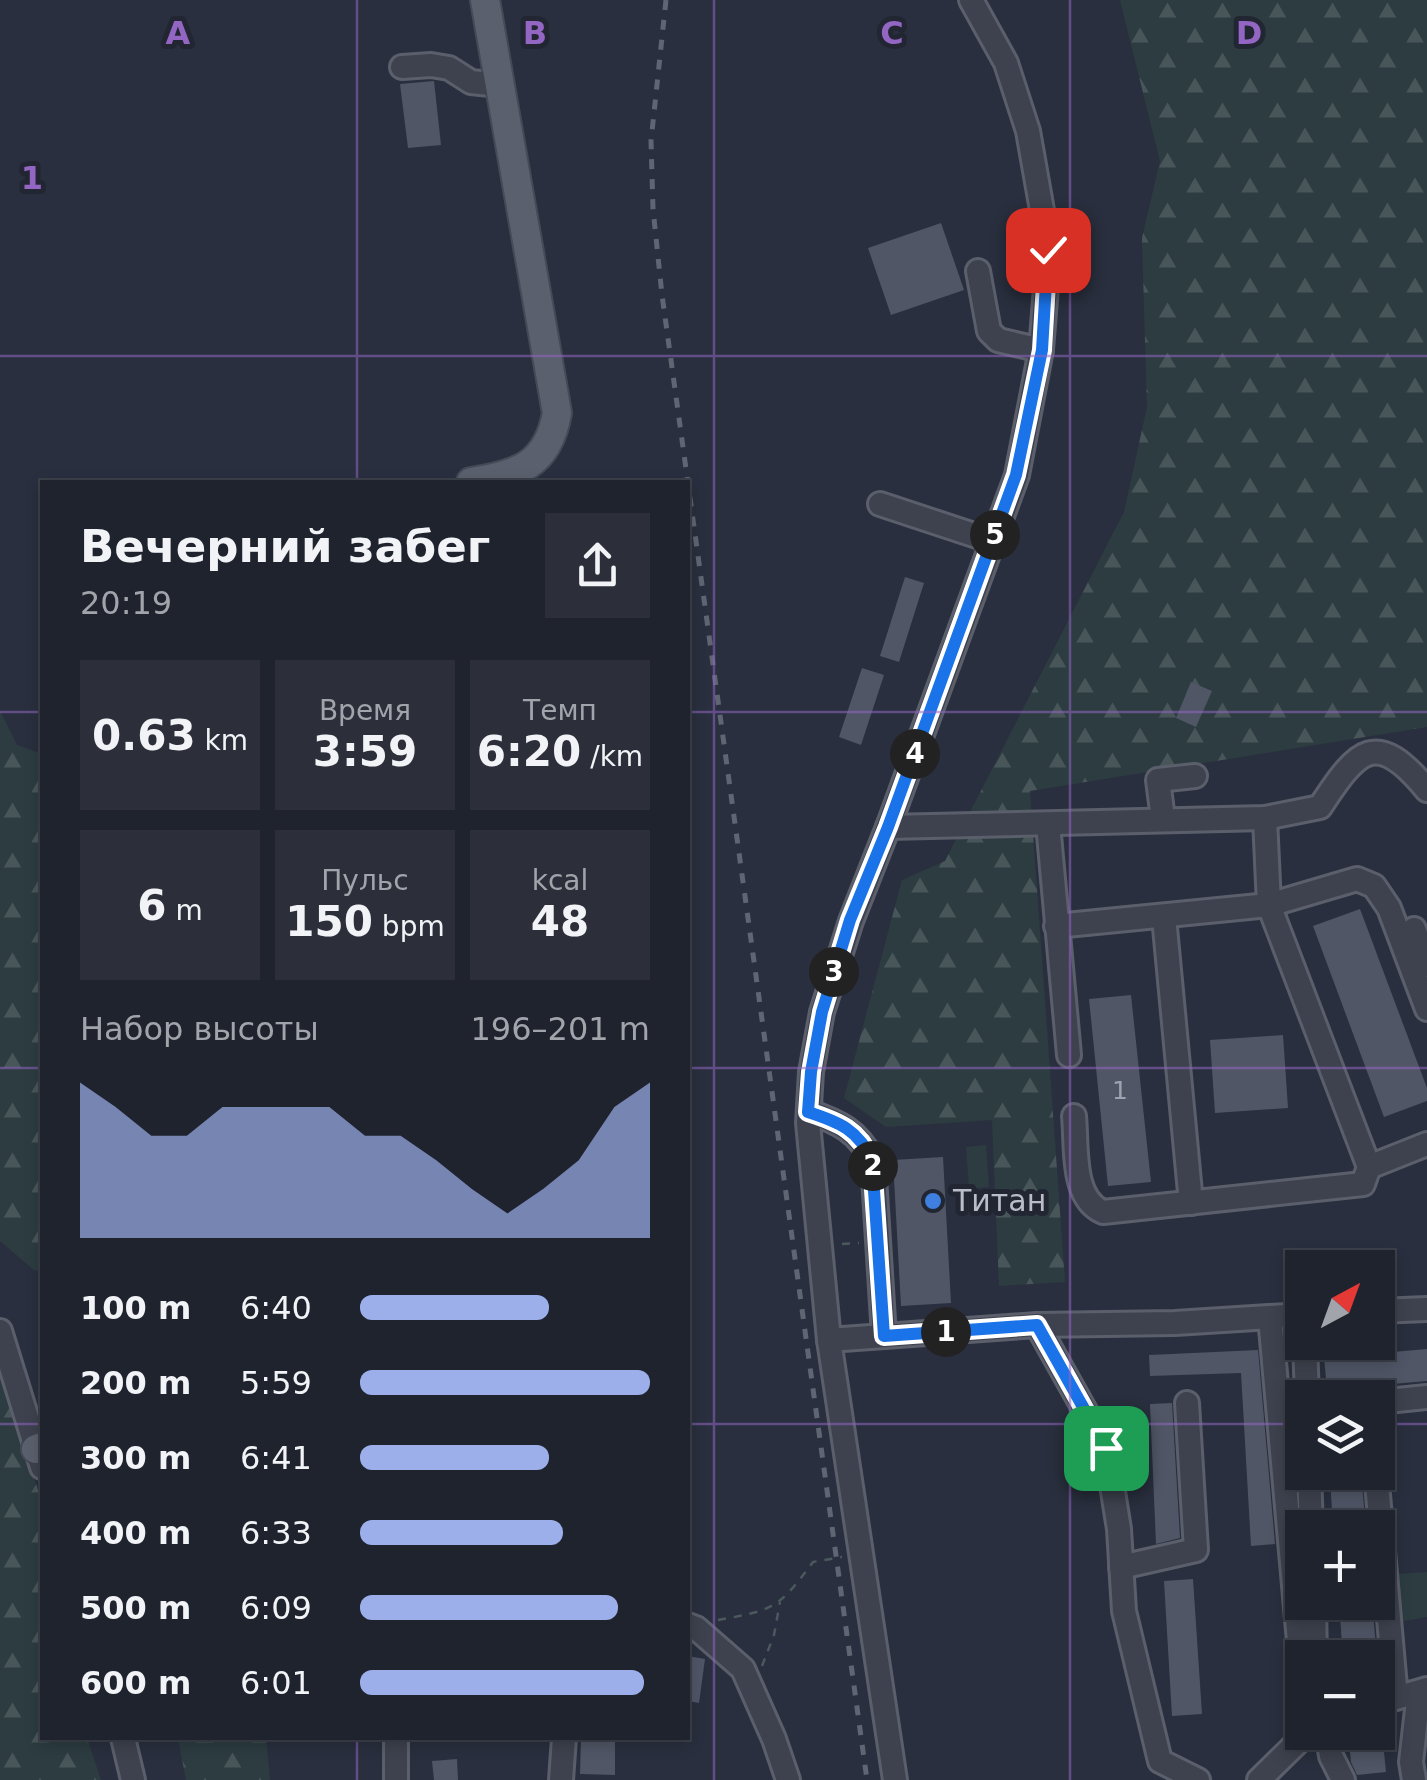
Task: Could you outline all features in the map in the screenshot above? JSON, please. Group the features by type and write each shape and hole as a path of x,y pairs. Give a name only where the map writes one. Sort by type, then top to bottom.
{"main road":[{"path":"485,0 557,412 546,448 530,464 506,477 485,480"}],"street":[{"path":"895,1780 829,1340 808,1112 822,1012 850,920 888,827 1016,475 1042,350 1048,250 1028,131 1006,63 971,0"},
{"path":"402,67 449,68 470,82 500,86"},
{"path":"978,271 989,331 998,340 1042,350"},
{"path":"880,504 992,542"},
{"path":"888,827 1265,818 1320,807 1347,766 1364,755 1382,752 1403,760 1427,790"},
{"path":"1163,819 1158,780 1196,776"},
{"path":"1074,1116 1081,1191 1090,1206 1103,1212 1363,1184 1369,1167 1269,905 1265,818"},
{"path":"1048,824 1068,1055"},
{"path":"1056,926 1269,905 1357,878 1374,886 1389,908 1427,1010"},
{"path":"1164,917 1191,1202"},
{"path":"1414,928 1427,965"},
{"path":"808,1112 841,1122 863,1140 872,1161 884,1336"},
{"path":"1369,1167 1427,1144"},
{"path":"1395,1310 1427,1308"},
{"path":"829,1340 1037,1325 1285,1316"},
{"path":"1270,1317 1299,1640"},
{"path":"1037,1325 1106,1448 1124,1610 1160,1761 1198,1780"},
{"path":"0,1330 40,1455"},
{"path":"1395,1400 1427,1396"},
{"path":"1122,1567 1196,1550 1187,1403"},
{"path":"1377,1490 1384,1640"},
{"path":"695,1623 744,1669 788,1780"},
{"path":"1395,1695 1423,1690 1410,1779"},
{"path":"123,1740 133,1780"},
{"path":"396,1740 396,1780"},
{"path":"560,1780 564,1740"},
{"path":"1259,1780 1290,1750"},
{"path":"1331,1750 1343,1780"}],"path":[{"path":"845,1243 860,1242"},
{"path":"695,1623 768,1610 814,1562 843,1558 846,1553"},
{"path":"751,1686 774,1635 781,1600"}],"green space":[{"path":"1120,0 1427,0 1427,727 1030,791 1065,1282 999,1286 992,1120 886,1127 844,1098 902,880 945,861 1124,512 1147,407 1142,238 1160,161"},
{"path":"0,711 17,745 40,753 40,1272 0,1241"},
{"path":"986,1145 989,1187 969,1189 966,1147"},
{"path":"0,1374 40,1496 40,1740 88,1740 101,1780 0,1780"},
{"path":"1427,1572 1427,1617 1399,1622 1398,1574"},
{"path":"178,1740 266,1740 270,1780 186,1780"}],"building":[{"path":"434,81 441,145 408,148 400,84"},
{"path":"941,223 964,290 891,315 868,248"},
{"path":"905,577 924,583 899,662 880,656"},
{"path":"862,668 884,675 861,745 839,737"},
{"path":"1191,682 1212,691 1196,727 1176,718"},
{"path":"1360,909 1427,1088 1427,1101 1384,1117 1313,926"},
{"path":"1131,995 1151,1182 1108,1186 1089,999"},
{"path":"1283,1035 1288,1108 1215,1113 1210,1040"},
{"path":"943,1157 951,1303 901,1306 893,1160"},
{"path":"1427,1349 1427,1381 1395,1384 1395,1380 1326,1380 1324,1360 1395,1360 1395,1352"},
{"path":"1258,1350 1275,1544 1251,1546 1241,1373 1150,1376 1149,1355"},
{"path":"1172,1403 1180,1538 1156,1544 1150,1404"},
{"path":"1331,1490 1362,1490 1364,1510 1332,1510"},
{"path":"1193,1579 1202,1714 1172,1716 1164,1581"},
{"path":"1340,1620 1374,1620 1375,1640 1342,1640"},
{"path":"690,1656 705,1659 699,1703 690,1701"},
{"path":"581,1740 615,1740 615,1775 580,1774"},
{"path":"1350,1750 1384,1750 1386,1772 1357,1775"},
{"path":"457,1759 458,1780 434,1780 432,1761"}],"railway":[{"path":"666,0 651,141 653,209 688,480"},
{"path":"690,498 867,1780"}],"place":[{"name":"Титан","path":"933,1201"}],"route":[{"path":"1048,250 1042,350 1016,475 888,827 850,920 822,1012 808,1112 841,1122 863,1140 872,1161 884,1336 1037,1325 1106,1448"}]}
